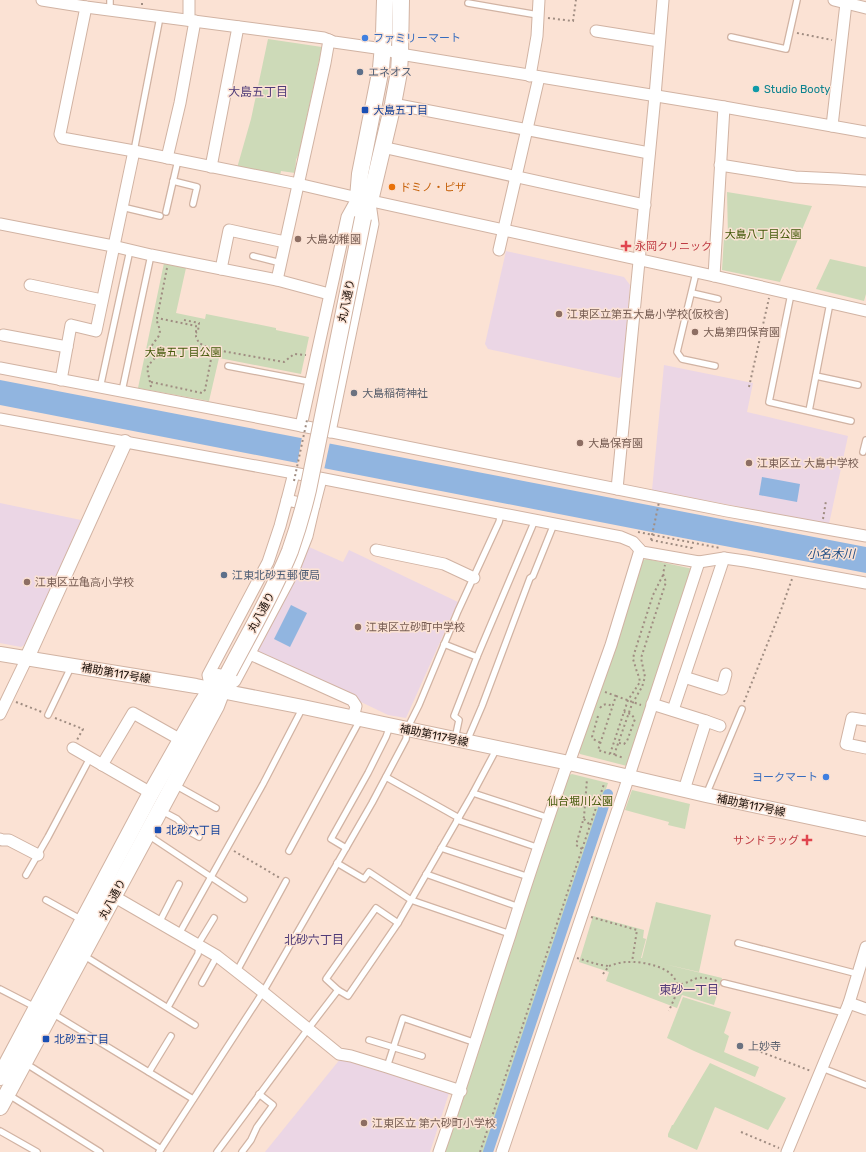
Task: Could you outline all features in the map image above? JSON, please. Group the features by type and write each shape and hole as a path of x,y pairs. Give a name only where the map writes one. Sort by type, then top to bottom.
{"main road":[{"name":"丸八通り","path":"364,200 360,174 378,84 383,49 385,0"},
{"name":"丸八通り","path":"0,1077 82,955 107,893 151,793 202,703 216,690 284,549 292,526 302,486 341,294 364,200 382,147 393,104 399,72 401,0"},
{"name":"丸八通り","path":"4,1100 24,1062 44,1010 84,920 107,893 160,810 216,706 216,690"}],"street":[{"path":"42,0 86,7 110,5 160,17 324,38 334,42 383,49 400,54 724,107 866,132"},
{"path":"173,159 192,21 189,0"},
{"path":"499,250 527,130 535,76 538,36 538,0"},
{"path":"617,489 663,0"},
{"path":"832,126 842,42 842,1 866,8"},
{"path":"86,7 60,134 62,138 298,184 364,200 714,276 866,311"},
{"path":"211,167 238,27"},
{"path":"596,31 659,41"},
{"path":"277,280 329,40"},
{"path":"393,104 649,153"},
{"path":"714,276 724,107"},
{"path":"382,147 645,204"},
{"path":"61,380 72,325 96,331 134,151"},
{"path":"720,165 795,177 866,182"},
{"path":"304,423 329,294 347,217 364,200"},
{"path":"330,432 373,224 364,200"},
{"path":"0,224 277,280 329,294"},
{"path":"221,269 229,230 285,242"},
{"path":"30,285 102,300"},
{"path":"3,335 67,347"},
{"path":"0,368 122,392 304,423 330,432 727,511 866,536"},
{"path":"0,419 125,442 294,477 321,479 621,537 633,542 642,552 699,562 724,558 866,583"},
{"path":"0,714 125,442"},
{"path":"294,477 268,562 208,675 216,690 235,681 292,574 307,536 321,479"},
{"path":"287,500 314,506"},
{"path":"376,550 444,564 474,578"},
{"path":"440,1152 461,1091 510,934 565,770 569,763 611,644 640,550"},
{"path":"673,710 724,558"},
{"path":"502,1152 628,777 648,705 699,562"},
{"name":"補助第117号線","path":"0,654 216,690 303,707 569,763 706,795 866,829"},
{"path":"250,654 352,700 356,706 357,719"},
{"path":"684,677 722,688 726,674"},
{"path":"648,705 673,710 720,726"},
{"path":"102,764 133,713 181,740"},
{"path":"866,720 852,718 846,744 866,748"},
{"path":"684,790 706,721"},
{"path":"73,748 151,793"},
{"path":"0,838 2,840 9,840 38,855"},
{"path":"107,893 218,956 339,1054 351,1056 461,1091"},
{"path":"787,1152 847,1008 866,948"},
{"path":"847,1008 866,1009"}],"lane":[{"path":"731,37 786,50 797,0"},
{"path":"468,3 538,16"},
{"path":"134,151 160,17"},
{"path":"166,212 173,181 173,159"},
{"path":"173,181 197,187 193,204"},
{"path":"122,207 160,216"},
{"path":"100,388 130,250"},
{"path":"122,392 151,255"},
{"path":"253,256 281,263"},
{"path":"696,273 677,352 682,359 715,366"},
{"path":"692,293 718,299"},
{"path":"791,294 769,402 851,420"},
{"path":"809,411 830,303"},
{"path":"228,366 311,382"},
{"path":"816,376 858,385"},
{"path":"864,452 866,440"},
{"path":"24,1062 160,1150 263,992 386,777 406,739 407,729 500,522 502,514"},
{"path":"461,740 459,720 454,716 477,657 535,520"},
{"path":"461,740 482,706 530,578 533,576 554,524"},
{"path":"444,644 477,657"},
{"path":"48,715 72,665"},
{"path":"178,934 228,848 303,707"},
{"path":"706,795 742,709"},
{"path":"289,851 357,719"},
{"path":"346,848 331,839 368,773 390,726"},
{"path":"398,923 376,908 326,979 338,990 348,996 398,923 410,900 474,793 497,748"},
{"path":"26,875 90,758"},
{"path":"386,777 458,819 539,848"},
{"path":"173,784 216,808"},
{"path":"474,793 549,818"},
{"path":"160,810 177,819 190,832 199,837"},
{"path":"146,834 244,899"},
{"path":"441,848 529,877"},
{"path":"337,863 364,879 369,872 410,900 510,934"},
{"path":"426,874 519,907"},
{"path":"236,971 286,881"},
{"path":"158,923 180,884"},
{"path":"46,900 84,920"},
{"path":"168,1007 198,954 200,941 214,918"},
{"path":"738,943 858,974"},
{"path":"82,955 195,1025"},
{"path":"202,983 218,956"},
{"path":"724,983 847,1008"},
{"path":"0,989 44,1010 193,1099"},
{"path":"217,1152 338,990"},
{"path":"387,1067 403,1018 476,1043"},
{"path":"149,1072 171,1036"},
{"path":"369,1040 422,1056"},
{"path":"821,1071 866,1085"},
{"path":"242,1152 251,1140 257,1127 273,1105 259,1094"},
{"path":"4,1100 100,1152"},
{"path":"0,1131 37,1152"}],"path":[{"path":"538,16 573,22 576,0"},
{"path":"790,32 842,42"},
{"path":"150,397 152,391 147,368 154,360 156,355 152,346 160,333 160,329 156,322 169,259"},
{"path":"749,387 771,289"},
{"path":"157,318 196,326 197,340 199,344 213,349 284,362 294,354 308,356"},
{"path":"184,320 200,323 196,333"},
{"path":"150,382 202,393 205,390 213,349"},
{"path":"294,477 304,423"},
{"path":"822,522 826,501"},
{"path":"651,540 659,502"},
{"path":"610,754 628,700 640,682 634,654 653,595 663,574 666,562"},
{"path":"742,709 795,570"},
{"path":"615,754 632,702 642,688 644,677 641,658 666,582 663,574"},
{"path":"595,689 632,702 648,705"},
{"path":"616,696 598,750 615,754 624,759 623,763"},
{"path":"600,708 605,704 613,706"},
{"path":"615,741 624,744 628,741 635,719 631,714 624,712"},
{"path":"598,715 592,737 601,743"},
{"path":"603,757 605,752"},
{"path":"582,849 576,845 584,819 588,776"},
{"path":"480,1152 603,787"},
{"path":"584,819 590,825"},
{"path":"228,848 286,881"},
{"path":"588,916 637,930 632,962"},
{"path":"576,958 600,965 609,966 618,963 632,962 646,963 664,969 676,981 676,993 669,1011"},
{"path":"603,974 609,966"},
{"path":"676,984 682,985 697,978 704,978 724,983"},
{"path":"756,1050 821,1071"},
{"path":"741,1132 787,1152"}],"shaded area":[{"name":"江東区立第五大島小学校(仮校舎)","path":"506,251 624,277 630,285 622,376 619,378 488,349 485,344"},
{"name":"江東区立 大島中学校","path":"664,365 753,383 747,412 848,436 829,524 652,490"},
{"name":"江東区立亀高小学校","path":"0,503 81,520 26,644 21,647 0,643"},
{"name":"江東区立砂町中学校","path":"309,547 343,562 349,550 458,602 406,718 388,715 257,652 294,580"},
{"name":"江東区立 第六砂町小学校","path":"341,1058 449,1093 430,1152 265,1152"}],"green space":[{"path":"268,39 322,47 299,153 296,160 295,173 281,171 280,176 237,168 251,119"},
{"name":"大島八丁目公園","path":"727,192 812,206 780,282 722,270 724,237 728,237"},
{"path":"830,259 866,267 866,294 864,301 816,289"},
{"name":"大島五丁目公園","path":"164,263 186,268 176,313 205,319 206,314 276,328 276,330 309,337 301,374 219,358 209,401 138,388"},
{"name":"仙台堀川公園","path":"647,559 693,569 627,766 580,754 578,751 642,560"},
{"name":"仙台堀川公園","path":"572,774 608,783 485,1152 442,1152 567,776"},
{"path":"632,790 690,804 685,829 668,825 669,822 625,810"},
{"path":"656,902 711,915 699,972 664,964 722,978 714,1005 682,995 677,1008 606,981 609,972 579,962 593,916 644,930 643,938 646,939 642,958"},
{"path":"683,997 731,1012 724,1033 729,1036 724,1052 759,1067 755,1077 667,1038"},
{"path":"710,1063 786,1098 768,1130 715,1107 697,1150 668,1137 672,1125"}],"water":[{"name":"小名木川","path":"0,380 866,547 866,573 0,405"},
{"path":"762,477 800,484 797,502 759,495"},
{"path":"291,605 307,613 290,647 274,639"}],"pier":[{"path":"302,437 330,442 324,470 297,465"}],"waterway":[{"path":"488,1152 608,794"}],"place":[{"name":"ファミリーマート","path":"365,38"},
{"name":"エネオス","path":"360,72"},
{"name":"Studio Booty","path":"756,89"},
{"name":"大島五丁目","path":"365,110"},
{"name":"ドミノ・ピザ","path":"392,187"},
{"name":"大島幼稚園","path":"298,239"},
{"name":"永岡クリニック","path":"626,246"},
{"name":"江東区立第五大島小学校(仮校舎)","path":"559,314"},
{"name":"大島第四保育園","path":"695,332"},
{"name":"大島稲荷神社","path":"354,393"},
{"name":"大島保育園","path":"580,443"},
{"name":"江東区立 大島中学校","path":"749,463"},
{"name":"江東北砂五郵便局","path":"224,575"},
{"name":"江東区立亀高小学校","path":"27,582"},
{"name":"江東区立砂町中学校","path":"358,627"},
{"name":"ヨークマート","path":"826,777"},
{"name":"北砂六丁目","path":"158,830"},
{"name":"サンドラッグ","path":"807,840"},
{"name":"北砂五丁目","path":"46,1039"},
{"name":"上妙寺","path":"740,1046"},
{"name":"江東区立 第六砂町小学校","path":"364,1123"}],"district":[{"name":"大島五丁目","path":"258,92"},
{"name":"北砂六丁目","path":"314,940"},
{"name":"東砂一丁目","path":"689,990"}]}
